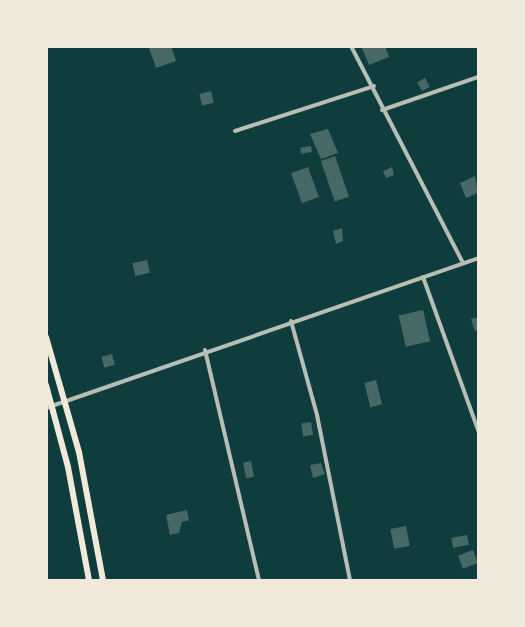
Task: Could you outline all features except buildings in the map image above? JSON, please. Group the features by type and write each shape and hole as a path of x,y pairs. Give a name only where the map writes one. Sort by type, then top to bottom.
{"main road":[{"path":"46,337 66,400 104,580"},
{"path":"46,385 75,498 89,580"}],"street":[{"path":"351,46 374,86 382,110 463,263"},
{"path":"382,110 478,77"},
{"path":"235,131 374,86"},
{"path":"50,407 205,350 478,258"},
{"path":"423,277 478,430"},
{"path":"291,321 316,415 350,580"},
{"path":"205,350 259,580"}]}
